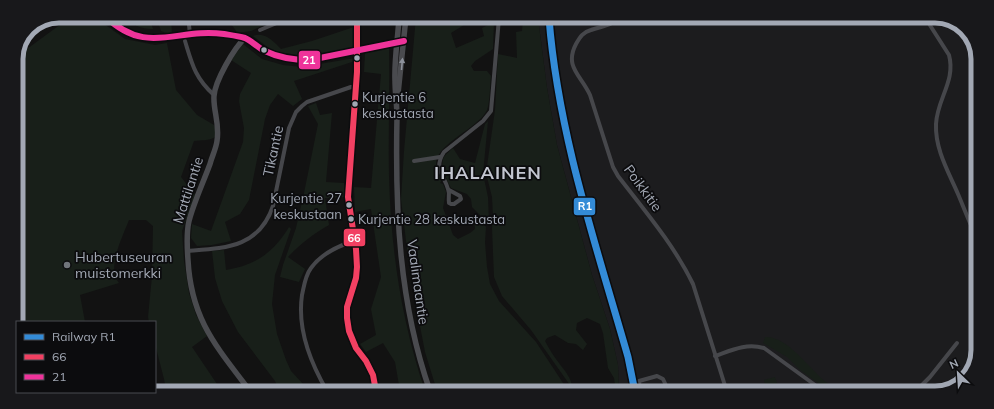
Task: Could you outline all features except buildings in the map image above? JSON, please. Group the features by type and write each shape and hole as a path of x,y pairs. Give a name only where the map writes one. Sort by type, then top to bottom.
{"street":[{"path":"114,23 121,29 139,36 154,39 208,33 245,38 266,51 278,56 295,60 310,60 404,41"},
{"path":"189,23 190,34"},
{"path":"260,30 276,23"},
{"path":"357,23 357,87 348,197 357,267 356,278 347,307 347,318 349,331 356,348 366,361 373,375 375,386"},
{"name":"Vaalimaantie","path":"397,102 394,81 399,23"},
{"name":"Vaalimaantie","path":"406,23 397,102 396,198 404,283 414,337 429,386"},
{"path":"449,190 439,170 440,157 444,152 483,121 491,111 499,23"},
{"name":"Poikkitie","path":"614,23 584,33 580,37 572,53 571,60 574,69 587,87 613,168 659,229 693,284 725,386"},
{"path":"929,23 949,55 951,62 950,78 936,123 938,149 971,225"},
{"name":"Mattilantie","path":"245,38 228,61 220,76 214,95 218,124 217,143 190,220 187,235 187,251 191,289 198,314 214,343 247,386"},
{"path":"185,41 195,72 200,81 214,95"},
{"name":"Tikantie","path":"187,251 228,247 248,240 256,234 270,215 273,206 289,128 296,112 307,102 349,88 357,87"},
{"path":"414,161 440,157"},
{"path":"324,386 313,365 305,342 301,314 303,286 310,270 321,258 342,245 354,241"},
{"path":"921,386 930,377 956,342"},
{"path":"715,356 746,346 754,345 764,348 816,386"},
{"path":"639,386 639,381 657,376 663,379 666,386"}],"shaded area":[{"path":"62,23 103,23 125,39 155,45 167,43 176,90 197,115 214,125 217,132 215,137 208,140 194,141 181,177 195,195 182,231 184,261 189,293 196,315 207,336 192,347 218,386 165,386 156,348 156,321 149,321 148,317 152,276 153,226 146,220 129,220 115,261 115,277 119,283 80,295 85,321 23,321 23,59 24,51"},
{"path":"132,23 151,23 153,29 144,28"},
{"path":"158,23 171,23 172,35 161,31"},
{"path":"228,23 266,24 251,31 237,33"},
{"path":"415,23 465,23 451,33 456,48 484,36 482,28 494,23 493,49 475,61 471,66 474,71 487,71 491,76 487,110 483,117 443,149 438,156 436,163 442,180 440,183 443,184 446,192 443,208 453,235 458,239 475,229 474,217 477,217 486,227 485,242 490,284 499,301 536,342 565,386 435,386 425,352 410,274 401,199"},
{"path":"523,23 539,23 547,88 557,145 592,275 610,329 618,365 619,386 615,386 614,378 608,368 603,333 600,324 587,318 577,323 576,330 587,344 583,350 576,344 568,343 555,335 547,338 545,341 569,378 572,384 571,386 531,330 502,296 494,277 492,197 486,173 495,110 498,54 517,58 516,32 522,31"},
{"path":"539,23 935,23 946,25 955,29 967,43 971,57 971,354 967,366 963,372 955,380 939,386 619,386 618,365 610,329 592,275 557,145 547,88"},
{"path":"354,27 355,47 297,58 274,52 253,36 265,36 272,40 281,49 312,41"},
{"path":"243,44 262,59 283,65 302,67 355,58 355,61 294,81 302,99 293,106 278,94 270,105 265,119 249,200 240,214 225,222 231,241 197,246 191,238 192,224 211,231 243,142 244,128 239,101 240,94 251,73 231,60"},
{"path":"389,48 389,176 392,231 404,311 424,386 399,386 395,362 383,343 366,352 360,344 376,335 371,309 381,277 371,209 355,212 354,187 371,188 381,74 364,72 365,53"},
{"path":"316,103 320,115 332,113 326,182 344,183 346,197 325,198 329,225 317,232 288,257 305,269 299,282 280,277 296,228 318,124 308,106"},
{"path":"488,121 483,174 488,197 489,224 472,207 471,199 467,194 451,188 442,165 444,157 453,148 460,159 475,163 485,124"},
{"path":"289,227 291,229 275,275 272,304 277,334 286,360 291,371 304,386 277,386 275,381 238,332 222,301 215,278 212,251 224,250 226,270 237,268 263,256 277,244"},
{"path":"765,337 774,338 790,347 831,386 822,386 800,370 787,357 763,343"},
{"path":"775,377 778,386 765,386 764,380"}],"rail line":[{"name":"R1","path":"550,23 561,104 570,147 591,231 628,357 634,386"}],"transit line":[{"name":"21","path":"114,23 120,28 135,35 149,38 163,38 207,33 237,36 245,38 262,50 287,58 299,60 310,60 404,41"},
{"name":"66","path":"357,23 357,72 348,197 356,249 357,267 356,278 347,307 347,318 349,331 356,348 366,361 373,375 375,386"}],"place":[{"name":"Kurjentie 6 keskustasta","path":"355,104"},
{"name":"Kurjentie 27 keskustaan","path":"349,205"},
{"name":"Kurjentie 28 keskustasta","path":"351,219"},
{"name":"Hubertuseuran muistomerkki","path":"67,265"}],"district":[{"name":"IHALAINEN","path":"488,173"}]}
